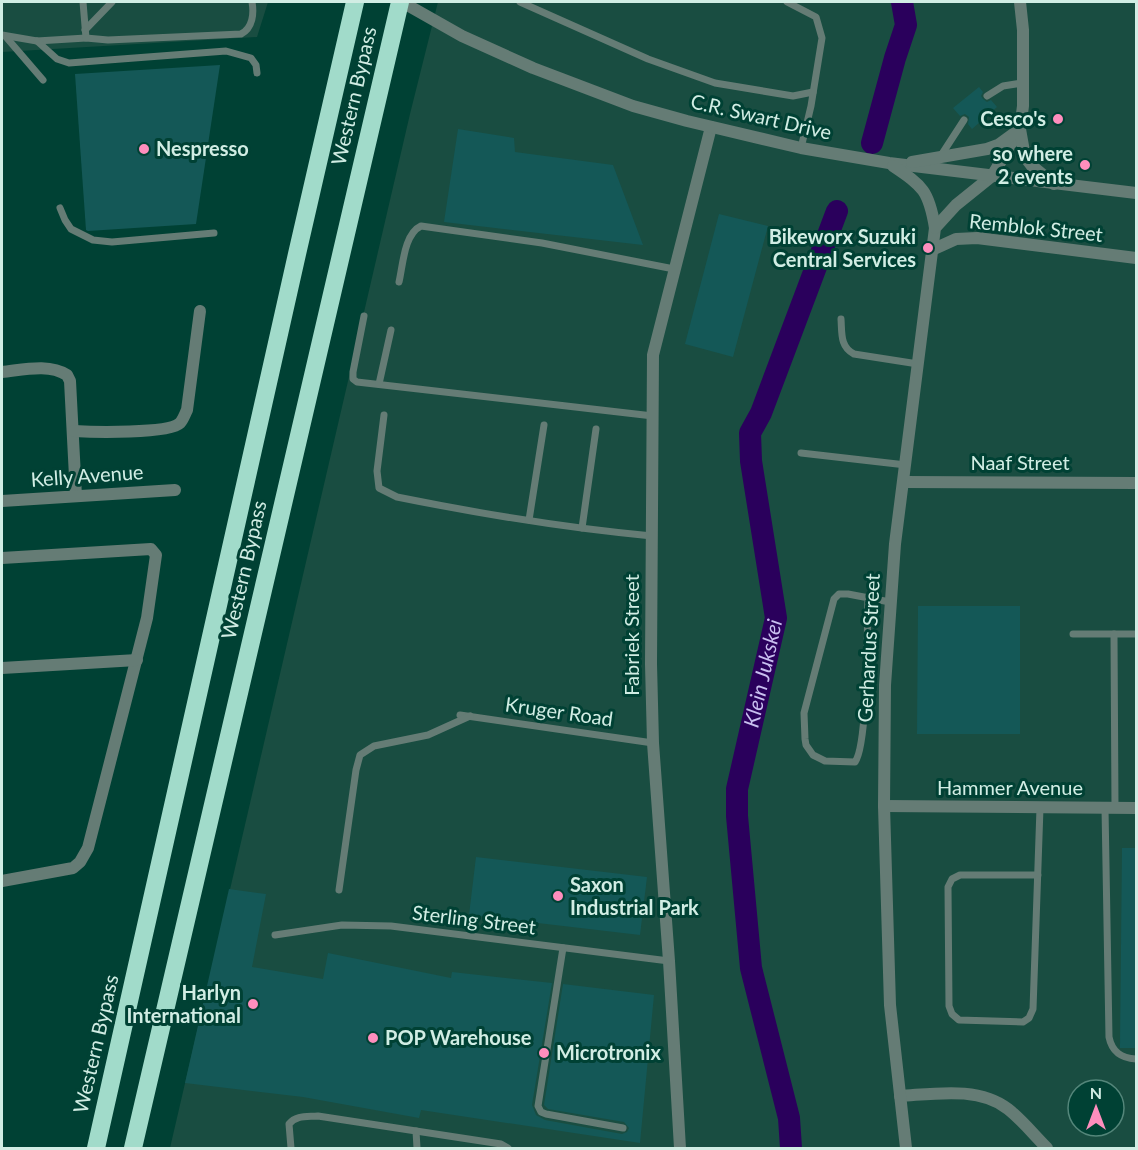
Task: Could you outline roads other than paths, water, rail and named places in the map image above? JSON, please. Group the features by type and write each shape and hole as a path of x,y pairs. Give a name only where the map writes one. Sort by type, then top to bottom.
{"highway":[{"name":"Western Bypass","path":"96,1149 342,54 356,2"},
{"name":"Western Bypass","path":"133,1149 401,2"}],"street":[{"name":"C.R. Swart Drive","path":"401,2 462,36 533,68 633,106 711,127 801,148 894,164 1136,194"},
{"path":"1020,2 1023,30 1023,106 1020,129 1025,157 1032,166 1056,185"},
{"name":"Fabriek Street","path":"680,1149 653,743 653,355 711,127"},
{"path":"894,164 940,158 998,145 1020,129"},
{"path":"935,228 956,204 992,176 1020,129"},
{"name":"Gerhardus Street","path":"894,164 920,184 932,208 935,228 895,544 885,685 884,806 890,1005 906,1149"},
{"name":"Remblok Street","path":"934,249 956,239 977,238 1137,258"},
{"path":"74,431 152,430 169,428 180,423 187,410 200,311"},
{"path":"2,372 40,368 67,375 70,381 74,431 76,496"},
{"name":"Naaf Street","path":"904,482 1137,483"},
{"name":"Kelly Avenue","path":"2,501 175,490"},
{"path":"2,558 151,549 156,552 147,618 88,848 73,868 2,881"},
{"path":"2,669 137,660"},
{"name":"Hammer Avenue","path":"884,806 1137,808"},
{"path":"900,1095 984,1096 1008,1109 1047,1149"}],"lane":[{"path":"83,2 85,34"},
{"path":"85,34 112,2"},
{"path":"4,36 37,41 85,34 108,40 241,34 248,30 251,22 252,2"},
{"path":"520,2 648,59 715,83 793,96 813,92"},
{"path":"787,2 816,17 822,38 801,148"},
{"path":"4,36 43,80"},
{"path":"37,41 57,59 69,63 226,51 251,58 256,65 257,73"},
{"path":"987,96 1003,86 1023,83"},
{"path":"940,158 964,120"},
{"path":"60,208 72,229 93,240 112,242 214,234"},
{"path":"399,282 409,238 414,230 421,226 542,243 674,268"},
{"path":"364,316 353,379 357,382 653,416"},
{"path":"841,318 842,342 849,352 918,364"},
{"path":"379,384 391,330"},
{"path":"384,415 376,471 379,488 406,498 529,520 652,536"},
{"path":"529,520 544,425"},
{"path":"582,528 596,429"},
{"path":"801,453 906,465"},
{"path":"868,598 863,724 859,756 855,762 825,762 813,755 806,745 804,713 836,596 848,594 890,602"},
{"path":"1073,634 1137,634"},
{"path":"1114,634 1115,776 1110,808 1109,1037 1111,1047 1115,1052 1127,1058 1137,1059"},
{"name":"Kruger Road","path":"460,715 653,743"},
{"path":"339,890 360,755 374,746 428,735 470,716"},
{"path":"1038,875 960,875 952,879 948,887 949,1006 952,1014 959,1020 1023,1022 1029,1018 1033,1009 1038,875 1040,808"},
{"name":"Sterling Street","path":"274,935 342,925 391,926 669,961"},
{"path":"562,948 538,1106 541,1112 546,1114 623,1128"},
{"path":"291,1149 289,1124 295,1118 318,1116 501,1144 508,1149"},
{"path":"416,1131 417,1149"}],"waterway":[{"name":"Klein Jukskei","path":"872,143 906,25 902,2"},
{"name":"Klein Jukskei","path":"791,1148 789,1118 751,968 737,816 737,789 776,618 751,461 750,433 761,413 837,211"}],"place":[{"name":"Cesco's","path":"1058,119"},
{"name":"Nespresso","path":"144,149"},
{"name":"so where 2 events","path":"1085,165"},
{"name":"Bikeworx Suzuki Central Services","path":"928,248"},
{"name":"Saxon Industrial Park","path":"558,896"},
{"name":"Harlyn International","path":"253,1004"},
{"name":"POP Warehouse","path":"373,1038"},
{"name":"Microtronix","path":"544,1053"}]}
